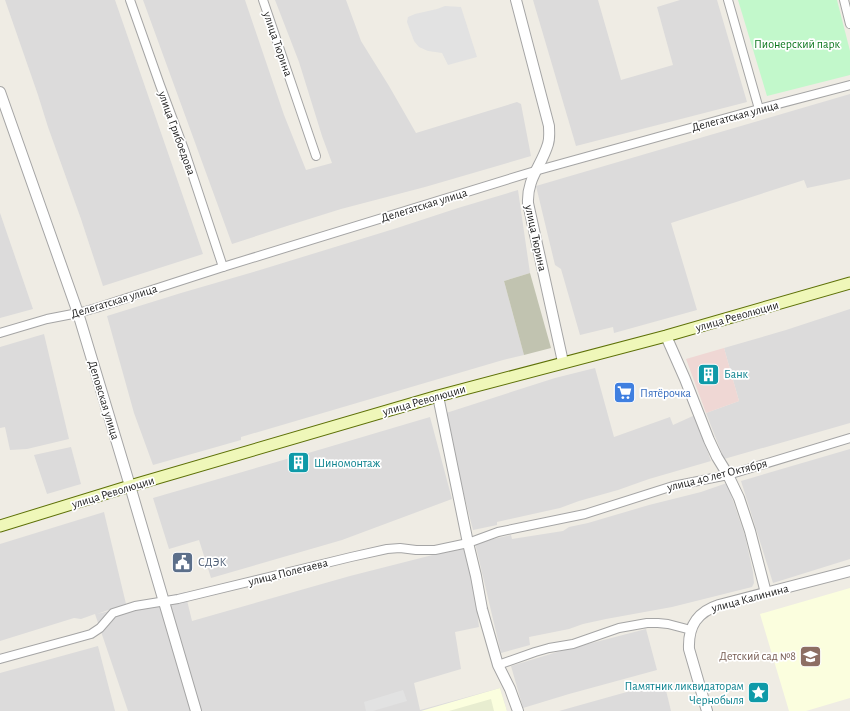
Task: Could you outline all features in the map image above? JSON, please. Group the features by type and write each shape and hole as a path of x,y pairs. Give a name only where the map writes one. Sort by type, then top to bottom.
{"main road":[{"name":"улица Революции","path":"0,526 130,486 438,396 666,336 850,283"}],"street":[{"name":"улица Грибоедова","path":"130,0 185,152 223,267"},
{"name":"улица Тюрина","path":"263,0 316,156"},
{"name":"улица Тюрина","path":"516,0 549,126 548,144 532,178 528,191 528,203 563,362"},
{"path":"728,0 760,109"},
{"path":"844,0 850,24"},
{"name":"Делегатская улица","path":"0,333 78,313 535,171 850,85"},
{"name":"Деповская улица","path":"0,92 78,313 196,711"},
{"path":"666,336 709,440 739,498 766,593"},
{"path":"438,396 482,609 498,665 510,689 518,711"},
{"name":"улица 40 лет Октября","path":"585,514 673,486 728,475 850,438"},
{"name":"улица Полетаева","path":"0,659 91,634 100,628 114,613 135,606 178,599 387,549 400,548 434,550 468,543 498,532 585,514"},
{"name":"улица Калинина","path":"691,630 701,614 706,610 719,605 850,571"},
{"path":"498,665 549,648 573,644 619,628 647,623 668,624 691,630 688,643 689,649 707,711"}],"shaded area":[{"path":"5,0 115,0 203,254 103,286"},
{"path":"143,0 245,0 284,115 306,170 332,163 299,62 275,0 346,0 361,41 416,133 517,102 521,104 531,156 425,187 341,209 232,244"},
{"path":"533,0 598,0 621,80 673,65 657,7 680,0 717,0 747,102 576,146"},
{"path":"445,6 461,7 477,57 448,65 442,53 428,51 419,47 414,41 407,22 408,17"},
{"path":"850,94 850,179 807,188 804,180 671,223 697,310 614,333 613,327 580,335 561,269 555,265 536,186"},
{"path":"518,190 530,273 504,281 524,355 241,437 241,440 153,465 134,413 107,316"},
{"path":"0,213 33,309 0,318"},
{"path":"530,273 551,348 524,355 504,281"},
{"path":"850,309 850,423 724,459 706,413 739,401 724,348"},
{"path":"44,334 69,439 27,449 10,450 5,427 0,428 0,347"},
{"path":"724,348 739,401 706,413 686,359"},
{"path":"595,368 614,437 670,417 673,425 695,415 711,461 649,479 560,508 497,522 497,525 473,530 443,414 555,378"},
{"path":"430,417 452,499 342,540 211,578 199,540 169,549 153,498 290,458 292,460 304,457 305,454"},
{"path":"71,447 81,484 47,494 34,455"},
{"path":"850,449 850,559 773,583 741,481"},
{"path":"727,483 745,536 753,572 754,583 752,587 672,607 606,619 569,629 529,637 530,645 501,653 475,543 511,535 512,539 563,531 569,527 701,492"},
{"path":"104,512 126,604 97,614 185,592 192,621 350,576 464,547 474,585 479,627 455,632 461,669 414,683 420,710 500,688 507,711 128,711 95,614 81,619 74,618 0,641 0,544"},
{"name":"Детский сад №8","path":"850,588 850,698 806,711 789,711 760,614"},
{"path":"646,629 657,670 523,708 511,666 557,652"},
{"path":"98,646 115,711 0,711 0,673"},
{"path":"664,682 671,711 559,711 616,695"},
{"path":"500,688 507,711 421,711"},
{"path":"403,690 407,701 373,711 366,711 364,702"},
{"path":"491,699 494,711 449,711"}],"green space":[{"name":"Пионерский парк","path":"738,0 837,0 850,51 850,75 767,96"}],"place":[{"name":"Банк","path":"709,374"},
{"name":"Пятёрочка","path":"624,393"},
{"name":"Шиномонтаж","path":"299,463"},
{"name":"СДЭК","path":"182,562"},
{"name":"Детский сад №8","path":"811,656"},
{"name":"Памятник ликвидаторам Чернобыля","path":"759,693"}]}
